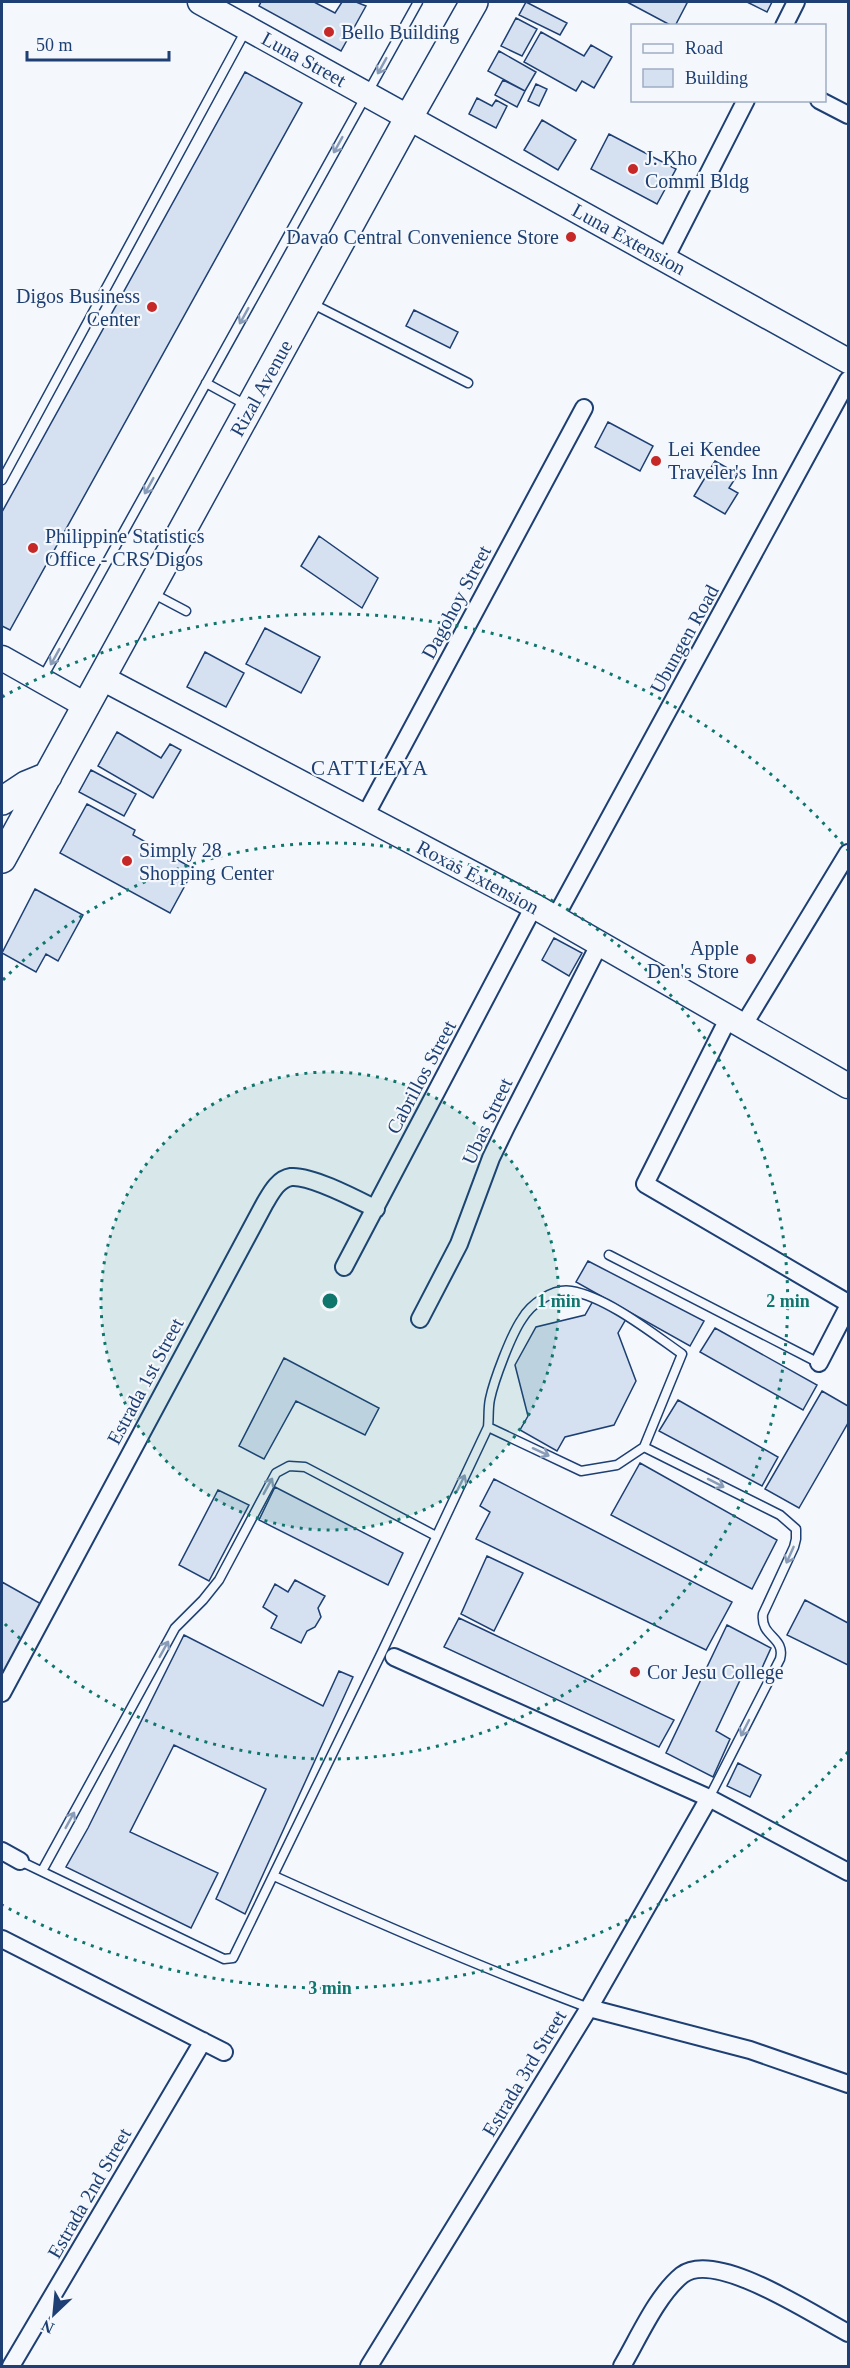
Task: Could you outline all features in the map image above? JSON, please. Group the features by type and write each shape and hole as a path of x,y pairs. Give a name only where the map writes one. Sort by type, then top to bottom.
{"main road":[{"name":"Rizal Avenue","path":"2,859 474,2"},
{"path":"2,801 26,785 48,776"}],"street":[{"name":"Luna Street","path":"200,2 228,8 247,27 409,117"},
{"path":"785,24 795,2"},
{"path":"665,259 745,102"},
{"path":"823,102 849,115"},
{"name":"Luna Extension","path":"409,117 849,361"},
{"name":"Ubungen Road","path":"555,918 849,380"},
{"name":"Dagohoy Street","path":"364,816 584,408"},
{"path":"2,658 87,706"},
{"name":"Roxas Extension","path":"102,678 534,906 849,1086"},
{"path":"819,1363 849,1305 645,1184 736,1022 849,853"},
{"name":"Cabrillos Street","path":"344,1267 534,906"},
{"name":"Ubas Street","path":"420,1319 455,1252 501,1137 600,943"},
{"name":"Estrada 1st Street","path":"2,1693 259,1214 278,1184 291,1177 308,1180 335,1189 376,1209"},
{"path":"388,1654 709,1798 849,1872"},
{"name":"Estrada 3rd Street","path":"369,2367 589,2007 709,1798"},
{"path":"2,1851 20,1861"},
{"path":"2,1939 224,2052"},
{"path":"589,2007 750,2050 849,2084"},
{"name":"Estrada 2nd Street","path":"11,2367 203,2041"},
{"path":"622,2367 670,2288 683,2275 703,2268 720,2270 744,2278 849,2333"}],"lane":[{"path":"41,680 418,2"},
{"path":"2,480 247,27"},
{"path":"308,301 468,383"},
{"path":"206,383 250,408"},
{"path":"149,592 186,611"},
{"path":"609,1255 819,1363"},
{"path":"20,1861 228,1959 237,1953 274,1875 388,1654 436,1536 488,1427 490,1400 498,1371 522,1318 545,1296 570,1290 599,1301 629,1317 682,1354 644,1447 617,1466 581,1471 488,1427"},
{"path":"644,1447 780,1515 796,1529 794,1547 763,1614 764,1629 779,1643 782,1653 709,1798"},
{"path":"42,1871 176,1628 219,1580 276,1473 289,1466 305,1467 436,1536"},
{"path":"274,1875 496,1973 589,2007"}],"building":[{"name":"Bello Building","path":"261,2 314,2 335,13 342,2 356,2 366,6 341,51 259,6"},
{"path":"526,2 567,23 560,35 519,15"},
{"path":"627,2 687,3 676,24 668,24"},
{"path":"747,2 772,2 767,12"},
{"path":"516,18 537,29 522,56 501,46"},
{"path":"541,32 584,56 591,45 612,57 594,88 582,81 576,91 524,62"},
{"path":"499,51 536,72 525,91 488,71"},
{"name":"Digos Business Center","path":"245,72 302,103 10,630 2,626 2,512"},
{"path":"503,80 525,91 517,107 495,95"},
{"path":"536,84 547,89 539,106 528,101"},
{"path":"477,98 492,106 496,100 507,106 496,128 469,114"},
{"path":"542,120 576,140 558,170 524,150"},
{"name":"J. Kho Comml Bldg","path":"609,134 676,169 657,204 591,169"},
{"path":"414,310 458,332 450,348 406,326"},
{"path":"608,422 653,446 640,471 595,447"},
{"path":"715,461 738,474 729,488 738,493 725,514 694,496"},
{"path":"319,536 378,578 362,608 301,566"},
{"path":"265,628 320,657 301,693 246,664"},
{"path":"205,652 244,673 226,707 187,687"},
{"path":"117,732 161,758 170,744 181,750 153,798 98,766"},
{"path":"91,770 136,794 124,816 79,792"},
{"name":"Simply 28 Shopping Center","path":"87,804 135,830 133,835 194,869 170,913 60,853"},
{"path":"35,889 83,915 58,961 46,954 36,972 2,953"},
{"path":"554,938 582,953 569,976 542,960"},
{"path":"588,1261 704,1321 690,1346 576,1282"},
{"path":"593,1301 626,1319 618,1333 636,1381 614,1425 565,1437 557,1451 520,1430 528,1416 515,1365 536,1327 585,1315"},
{"path":"715,1328 817,1385 803,1410 700,1352"},
{"path":"284,1358 379,1408 365,1435 296,1401 264,1459 239,1446"},
{"path":"822,1391 848,1406 848,1423 799,1508 765,1489"},
{"path":"678,1400 778,1457 762,1486 659,1431"},
{"path":"640,1463 777,1540 752,1589 611,1515"},
{"path":"494,1479 732,1602 706,1650 476,1539 490,1512 480,1506"},
{"path":"275,1487 403,1553 388,1585 259,1520"},
{"path":"218,1490 249,1505 209,1581 179,1565"},
{"path":"487,1556 523,1573 494,1631 461,1614"},
{"path":"295,1580 325,1596 318,1608 321,1617 315,1627 307,1631 301,1643 271,1628 277,1616 263,1607 275,1584 288,1592"},
{"path":"2,1582 43,1605 2,1680"},
{"path":"805,1600 848,1623 848,1665 787,1635"},
{"path":"459,1618 674,1720 659,1747 444,1647"},
{"path":"727,1625 771,1648 757,1679 743,1674 716,1731 730,1739 713,1777 666,1753"},
{"path":"184,1635 323,1706 339,1671 353,1677 245,1914 216,1899 266,1789 174,1745 130,1832 218,1873 191,1928 66,1867 88,1828"},
{"path":"738,1763 761,1775 750,1797 727,1786"}],"place":[{"name":"Bello Building","path":"329,32"},
{"name":"J. Kho Comml Bldg","path":"633,169"},
{"name":"Davao Central Convenience Store","path":"571,237"},
{"name":"Digos Business Center","path":"152,307"},
{"name":"Lei Kendee Traveler's Inn","path":"656,461"},
{"name":"Philippine Statistics Office - CRS Digos","path":"33,548"},
{"name":"Simply 28 Shopping Center","path":"127,861"},
{"name":"Apple Den's Store","path":"751,959"},
{"name":"Cor Jesu College","path":"635,1672"}],"district":[{"name":"CATTLEYA","path":"370,768"}]}
